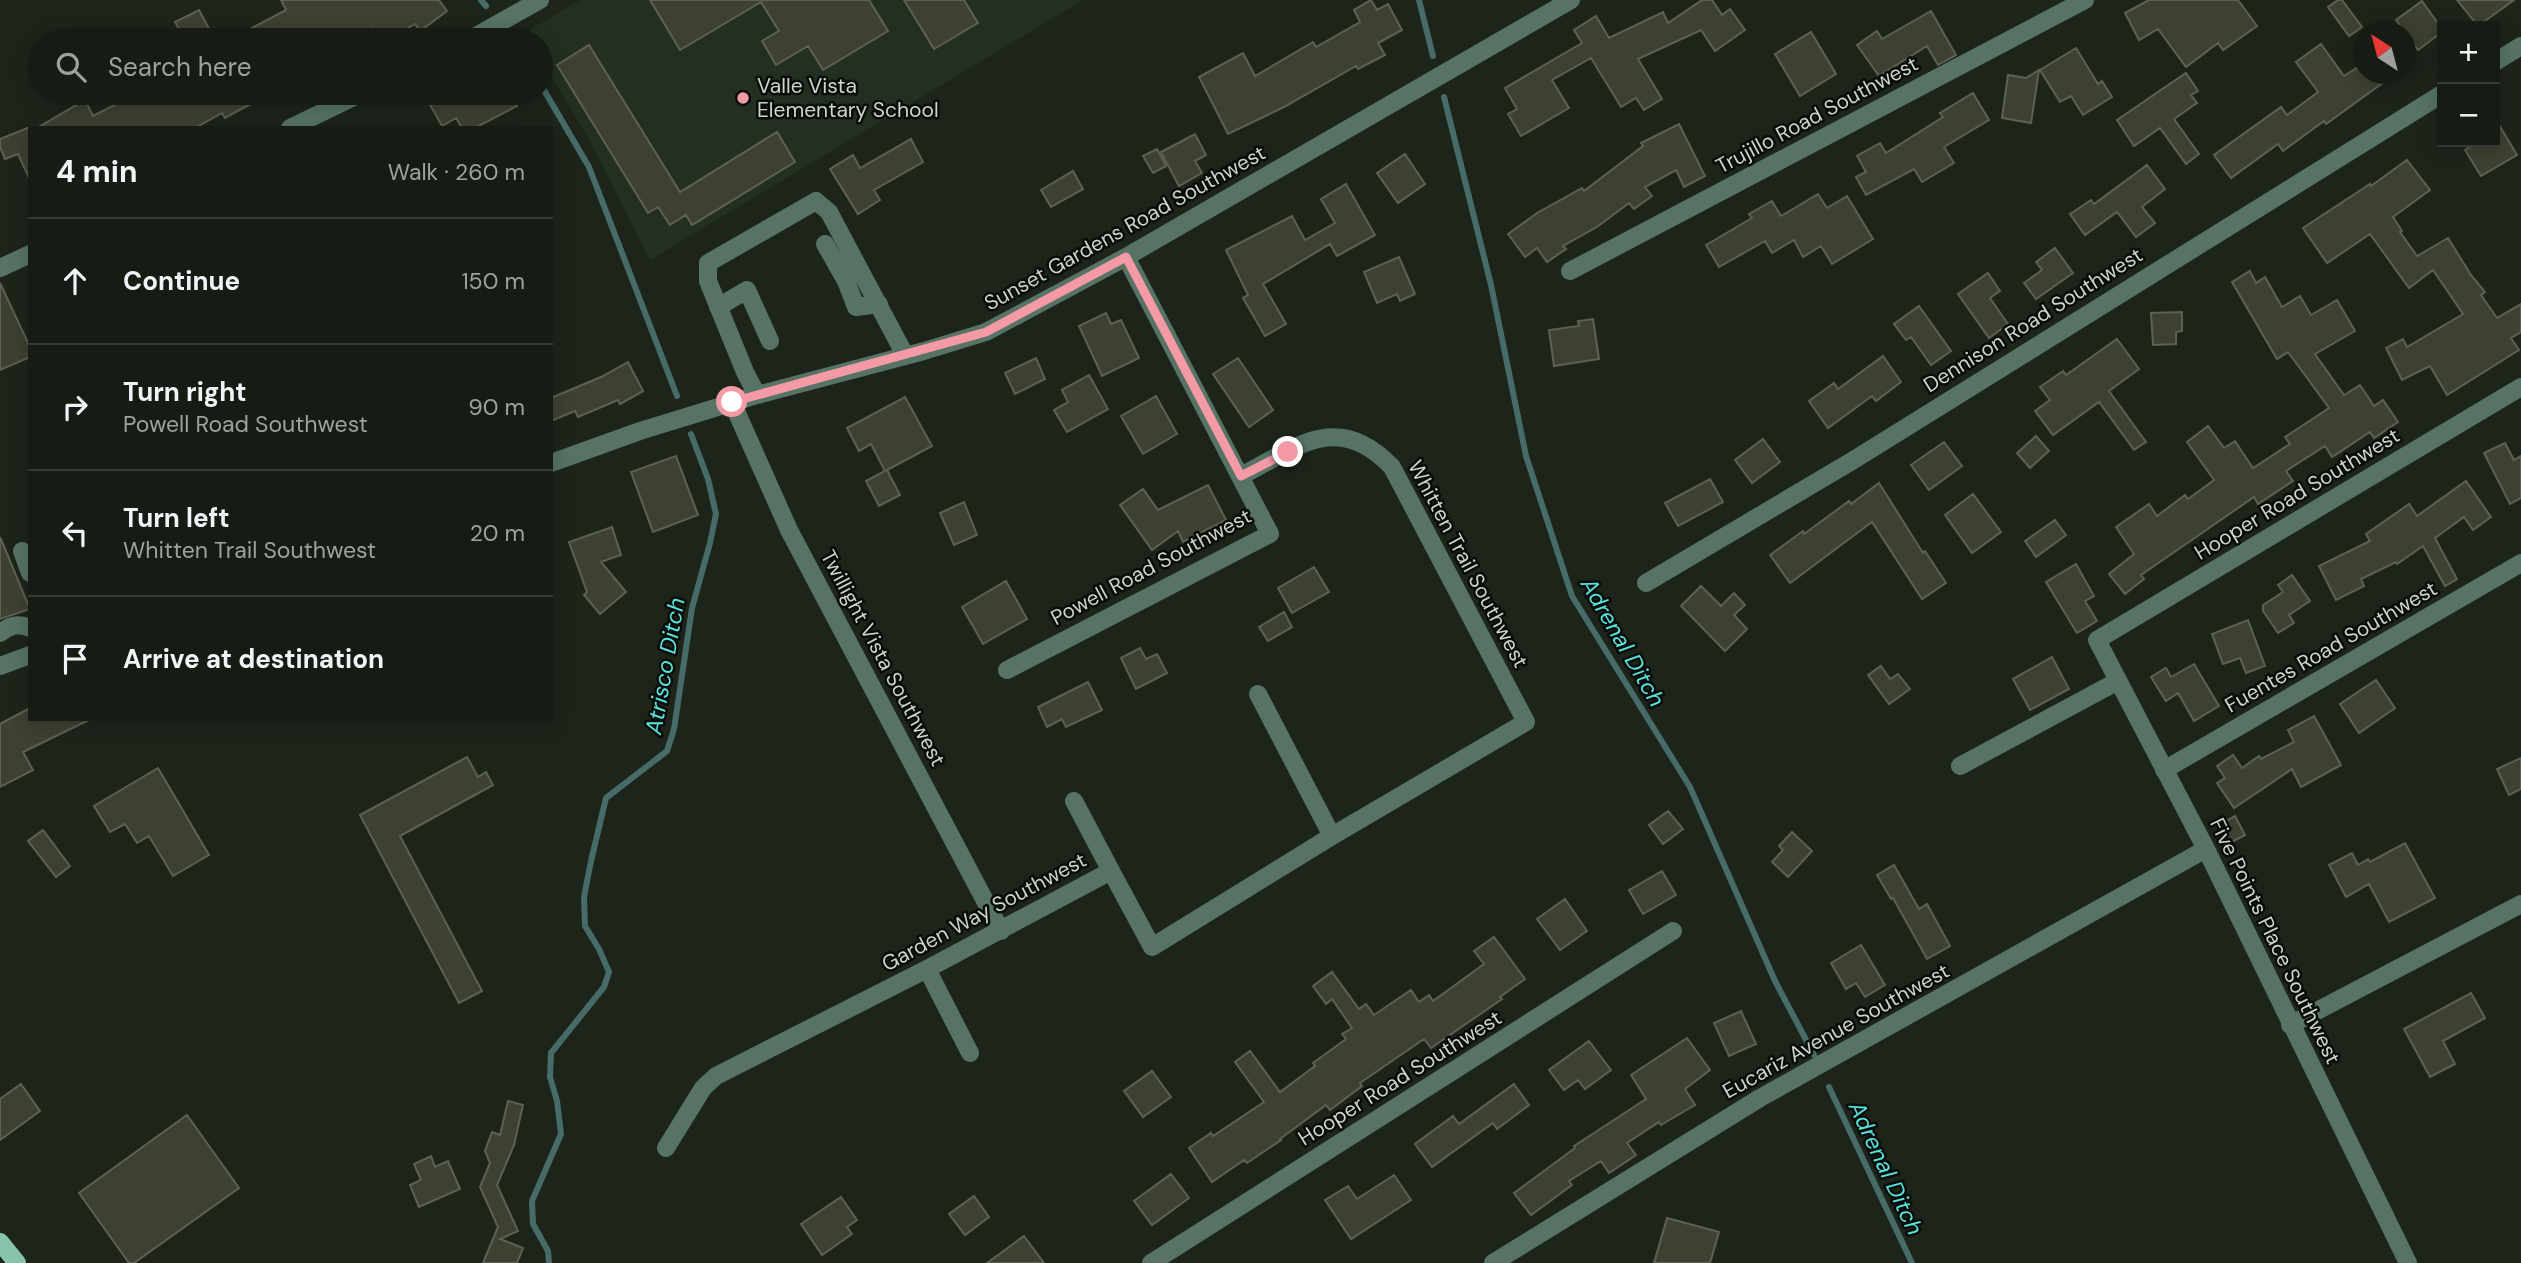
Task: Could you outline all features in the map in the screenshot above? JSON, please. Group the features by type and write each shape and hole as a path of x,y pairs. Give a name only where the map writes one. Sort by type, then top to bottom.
{"main road":[{"path":"0,1242 17,1263"}],"street":[{"path":"491,28 540,0"},
{"name":"Sunset Gardens Road Southwest","path":"553,462 727,404 986,332 1126,257 1571,0"},
{"name":"Trujillo Road Southwest","path":"1570,271 2085,0"},
{"path":"2500,59 2521,46"},
{"name":"Dennison Road Southwest","path":"1646,583 1852,461 2437,97"},
{"path":"294,126 337,105"},
{"path":"757,395 708,281 708,263 816,201 830,212 905,355"},
{"path":"825,244 846,281 856,307 879,304"},
{"path":"0,268 28,255"},
{"name":"Powell Road Southwest","path":"1007,670 1270,534 1126,257"},
{"path":"718,307 747,290 770,341"},
{"name":"Hooper Road Southwest","path":"2097,640 2521,387"},
{"name":"Twillight Vista Southwest","path":"727,404 789,530 1001,930"},
{"name":"Whitten Trail Southwest","path":"1241,476 1312,440 1335,436 1356,440 1375,449 1392,467 1526,722"},
{"path":"22,551 28,568"},
{"name":"Fuentes Road Southwest","path":"2164,770 2521,563"},
{"path":"0,633 9,626 19,624 28,627"},
{"name":"Five Points Place Southwest","path":"2097,640 2206,849 2408,1263"},
{"path":"1,663 28,656"},
{"path":"1960,766 2118,681"},
{"path":"1258,694 1332,836"},
{"name":"Garden Way Southwest","path":"666,1149 703,1088 716,1076 927,969 1111,871 1152,947 1332,836 1526,722"},
{"path":"1074,801 1111,871"},
{"name":"Eucariz Avenue Southwest","path":"1493,1263 1760,1098 2206,849"},
{"path":"2290,1025 2521,904"},
{"name":"Hooper Road Southwest","path":"1152,1263 1673,931"},
{"path":"927,969 970,1053"}],"shaded area":[{"name":"Valle Vista Elementary School","path":"580,0 1083,0 650,260 588,137 553,78 553,28 533,28"}],"building":[{"path":"281,0 439,0 447,11 424,28 418,28 415,24 408,28 252,28 286,10"},
{"path":"650,0 869,0 888,31 823,70 808,46 776,65 762,41 779,31 761,2 680,50"},
{"path":"904,0 964,0 978,23 934,49"},
{"path":"1371,0 1377,10 1388,4 1402,30 1378,43 1385,55 1358,69 1356,66 1284,107 1228,134 1199,77 1243,53 1255,76 1313,42 1316,47 1360,22 1354,10"},
{"path":"1702,0 1712,0 1722,15 1730,9 1745,30 1715,51 1701,30 1638,59 1662,99 1644,110 1636,98 1621,107 1591,58 1552,80 1569,108 1521,136 1508,114 1517,109 1505,88 1582,43 1574,30 1596,16 1609,38 1663,12 1668,23"},
{"path":"2149,0 2238,0 2257,26 2223,50 2218,43 2186,67 2158,29 2139,40 2125,13"},
{"path":"2342,0 2358,21 2353,21 2353,33 2349,36 2328,7"},
{"path":"2457,0 2514,0 2485,21 2474,21"},
{"path":"2422,1 2437,22 2437,36 2418,50 2416,21 2396,20"},
{"path":"199,10 209,28 178,28 175,22"},
{"path":"1931,11 1956,55 1938,65 1927,46 1879,76 1857,45 1877,31 1882,39"},
{"path":"1811,32 1836,74 1800,96 1775,54"},
{"path":"2321,44 2344,76 2353,70 2353,84 2381,84 2283,151 2278,144 2231,178 2214,155 2281,107 2287,115 2318,92 2296,62"},
{"path":"589,45 680,192 777,132 795,162 692,225 686,215 670,225 658,207 648,213 557,65"},
{"path":"2076,48 2098,84 2102,81 2112,97 2083,115 2071,96 2060,102 2040,70"},
{"path":"2039,70 2031,123 2002,118 2008,75 2026,78"},
{"path":"2186,73 2198,91 2191,95 2197,103 2174,119 2199,154 2186,164 2160,128 2134,146 2117,120"},
{"path":"1973,93 1989,120 1944,147 1954,163 1922,182 1914,169 1866,195 1856,177 1866,172 1857,156 1880,143 1886,153 1943,117 1940,113"},
{"path":"76,105 88,105 93,116 115,105 249,105 225,118 222,113 199,126 40,126"},
{"path":"430,105 517,106 479,126 461,126 456,118 442,126"},
{"path":"1679,124 1705,176 1684,187 1676,170 1645,187 1652,196 1634,209 1629,203 1597,227 1563,246 1566,249 1547,262 1537,248 1525,257 1508,234 1537,213 1582,188 1584,191 1643,146 1641,143"},
{"path":"2500,126 2517,155 2481,176 2465,150 2470,147 2500,147"},
{"path":"28,128 28,176 18,154 5,159 0,139"},
{"path":"1195,134 1206,155 1195,161 1202,173 1179,186 1161,152"},
{"path":"911,139 923,162 874,190 880,200 858,214 830,169 853,155 860,168"},
{"path":"1157,149 1166,166 1153,173 1143,156"},
{"path":"1405,154 1425,184 1398,203 1377,173"},
{"path":"2407,160 2430,190 2393,217 2417,256 2448,238 2485,292 2481,295 2497,318 2521,304 2521,332 2511,338 2519,350 2447,395 2430,366 2402,380 2386,348 2403,339 2407,347 2463,314 2433,270 2409,288 2370,234 2327,263 2303,228"},
{"path":"2147,165 2165,189 2142,207 2155,223 2136,237 2117,212 2085,235 2070,214 2091,200 2094,204"},
{"path":"1073,171 1083,189 1051,207 1041,190"},
{"path":"1346,184 1375,235 1337,256 1330,244 1263,284 1286,324 1265,336 1243,298 1248,295 1226,250 1292,216 1305,240 1335,223 1321,199"},
{"path":"1818,194 1827,208 1847,196 1873,239 1832,264 1821,246 1803,257 1794,240 1772,253 1765,241 1719,267 1706,245 1752,218 1749,214 1772,201 1781,216"},
{"path":"2055,248 2073,273 2036,299 2024,283 2042,270 2036,262"},
{"path":"1399,257 1415,294 1400,301 1397,294 1377,303 1364,272"},
{"path":"2250,271 2256,283 2265,277 2282,307 2300,296 2311,315 2337,300 2355,331 2315,354 2344,395 2360,385 2374,406 2383,400 2398,422 2374,438 2370,432 2332,457 2325,446 2286,471 2293,481 2258,504 2254,497 2141,575 2144,579 2125,594 2109,574 2134,554 2116,527 2149,504 2157,516 2185,495 2188,499 2214,480 2187,442 2208,426 2224,448 2235,441 2253,468 2290,444 2285,437 2329,408 2288,352 2277,359 2232,282"},
{"path":"1988,273 2000,291 1990,298 2008,324 1989,338 1958,294"},
{"path":"0,283 28,343 28,358 0,370"},
{"path":"1919,306 1951,351 1931,365 1911,337 1906,340 1894,324"},
{"path":"2182,312 2182,331 2176,332 2176,344 2153,345 2151,313"},
{"path":"1106,313 1111,324 1121,320 1139,358 1102,376 1079,326"},
{"path":"1593,319 1599,359 1554,366 1549,330 1579,326 1578,321"},
{"path":"2117,339 2139,369 2109,391 2146,442 2134,450 2099,402 2053,435 2035,411 2050,400 2040,387 2063,371 2066,375"},
{"path":"1883,356 1901,382 1876,401 1872,396 1828,428 1809,401 1834,383 1838,389"},
{"path":"1036,358 1045,379 1015,394 1005,373"},
{"path":"1238,358 1273,410 1249,427 1213,374"},
{"path":"628,362 643,391 620,404 618,400 578,417 575,411 553,420 553,397 601,377"},
{"path":"1089,375 1108,409 1067,432 1054,410 1068,402 1062,390"},
{"path":"1156,396 1177,434 1143,454 1121,416"},
{"path":"905,397 932,446 887,470 900,495 879,506 866,481 885,471 871,444 859,451 847,428"},
{"path":"2036,436 2049,451 2030,468 2017,453"},
{"path":"1763,439 1780,462 1752,483 1735,460"},
{"path":"1944,442 1962,466 1929,490 1911,465"},
{"path":"2505,443 2514,460 2521,456 2521,498 2510,504 2484,453"},
{"path":"676,456 698,515 653,532 631,472"},
{"path":"1710,479 1723,502 1678,526 1665,503"},
{"path":"2466,481 2491,517 2473,530 2464,517 2435,538 2457,579 2445,586 2423,546 2397,564 2396,562 2361,579 2364,586 2336,600 2319,566 2370,541 2366,534 2409,504 2417,516"},
{"path":"1879,483 1923,553 1925,551 1946,583 1922,599 1872,522 1790,583 1770,555"},
{"path":"1208,485 1226,520 1183,542 1178,531 1152,550 1120,505 1143,489 1158,510"},
{"path":"1973,494 2001,532 1972,553 1945,515"},
{"path":"964,502 977,535 954,545 940,513"},
{"path":"2055,520 2066,535 2036,557 2025,541"},
{"path":"612,527 621,555 601,562 626,592 600,614 584,595 587,592 569,542"},
{"path":"0,537 28,610 0,619"},
{"path":"2076,564 2094,596 2085,601 2097,621 2077,633 2046,582"},
{"path":"1314,567 1329,592 1292,613 1278,588"},
{"path":"2292,575 2310,601 2289,615 2294,623 2278,633 2263,611 2263,605 2283,592 2278,585"},
{"path":"1006,581 1027,619 983,644 962,607"},
{"path":"1701,586 1721,606 1734,593 1745,605 1734,615 1747,629 1725,651 1681,606"},
{"path":"1284,612 1292,627 1268,641 1259,627"},
{"path":"2248,620 2265,666 2246,673 2240,658 2223,664 2212,634"},
{"path":"1140,648 1146,659 1157,654 1167,673 1136,689 1121,658"},
{"path":"2052,657 2069,689 2030,710 2013,679"},
{"path":"2194,664 2219,706 2194,721 2178,693 2166,701 2151,677 2166,668 2171,677"},
{"path":"1881,666 1890,679 1898,674 1910,689 1889,704 1868,675"},
{"path":"2376,680 2395,708 2359,733 2340,704"},
{"path":"1088,682 1102,710 1066,727 1062,719 1047,727 1038,707"},
{"path":"28,709 28,721 87,721 23,752 33,770 0,787 0,724"},
{"path":"2314,716 2341,765 2301,787 2292,769 2234,808 2217,783 2225,778 2217,766 2233,755 2242,768 2259,756 2261,759 2294,742 2288,730"},
{"path":"467,757 478,777 486,772 493,785 400,836 482,991 459,1003 360,815"},
{"path":"2521,758 2521,789 2509,795 2497,769"},
{"path":"158,768 209,855 173,876 149,836 137,843 125,824 110,832 94,806"},
{"path":"1668,811 1683,829 1663,844 1649,825"},
{"path":"2235,816 2245,835 2228,844 2218,825"},
{"path":"43,830 70,866 56,877 28,841"},
{"path":"1792,832 1812,851 1788,877 1772,862 1783,850 1779,846"},
{"path":"2405,843 2435,898 2389,922 2369,884 2346,897 2329,865 2352,853 2358,865 2368,859 2370,862"},
{"path":"1894,865 1919,909 1927,904 1950,946 1927,959 1877,875"},
{"path":"1662,871 1676,895 1643,914 1629,890"},
{"path":"1565,899 1587,931 1560,950 1537,919"},
{"path":"1494,937 1525,979 1500,997 1502,999 1431,1048 1424,1039 1360,1083 1362,1086 1330,1110 1326,1105 1247,1163 1244,1160 1212,1182 1189,1148 1211,1133 1213,1136 1264,1102 1235,1062 1250,1051 1280,1092 1346,1039 1342,1034 1352,1028 1332,999 1326,1004 1313,986 1332,972 1359,1009 1366,1004 1374,1015 1411,990 1419,1002 1429,995 1433,1001 1484,964 1474,951"},
{"path":"1861,945 1885,985 1865,997 1856,983 1846,989 1831,963"},
{"path":"2471,993 2485,1018 2443,1041 2455,1064 2430,1077 2404,1029"},
{"path":"1741,1011 1756,1044 1729,1056 1714,1023"},
{"path":"1687,1038 1710,1070 1685,1089 1695,1105 1661,1125 1659,1122 1627,1143 1636,1155 1609,1173 1601,1161 1569,1181 1572,1185 1531,1215 1514,1193 1575,1148 1574,1146 1646,1099 1631,1075"},
{"path":"1589,1041 1611,1070 1585,1089 1578,1080 1564,1090 1549,1070"},
{"path":"1152,1071 1171,1097 1143,1117 1124,1091"},
{"path":"21,1084 40,1111 0,1140 0,1099"},
{"path":"1514,1084 1529,1105 1497,1129 1493,1123 1432,1167 1415,1144 1453,1116 1459,1124"},
{"path":"508,1101 523,1105 514,1145 497,1185 518,1231 500,1239 523,1248 517,1263 483,1263 498,1227 480,1187 490,1163 485,1151 492,1132 500,1135"},
{"path":"187,1115 239,1188 134,1263 129,1263 79,1193"},
{"path":"431,1156 435,1167 448,1161 460,1189 419,1207 410,1185 421,1180 414,1164"},
{"path":"1171,1174 1189,1198 1152,1225 1134,1201"},
{"path":"1394,1175 1411,1200 1351,1239 1325,1200 1348,1186 1357,1199"},
{"path":"974,1196 989,1217 965,1235 949,1214"},
{"path":"841,1197 857,1220 847,1227 852,1234 822,1255 801,1224"},
{"path":"1667,1218 1719,1232 1710,1263 1654,1263"},
{"path":"1024,1236 1044,1263 987,1263"}],"waterway":[{"name":"Atrisco Ditch","path":"481,0 486,6"},
{"name":"Adrenal Ditch","path":"1419,0 1433,56"},
{"name":"Adrenal Ditch","path":"1444,97 1491,285 1526,456 1572,596 1690,787 1775,981 1814,1055"},
{"name":"Atrisco Ditch","path":"553,105 589,167 677,396"},
{"name":"Atrisco Ditch","path":"549,1263 548,1251 533,1224 532,1201 561,1134 557,1101 550,1077 551,1053 604,987 609,972 585,926 584,897 591,861 606,798 667,751 674,729 692,608 716,514 708,479 691,434"},
{"name":"Adrenal Ditch","path":"1829,1087 1912,1263"}],"place":[{"name":"Valle Vista Elementary School","path":"743,98"}],"route":[{"path":"732,402 986,332 1126,257 1241,476 1288,452"}]}
